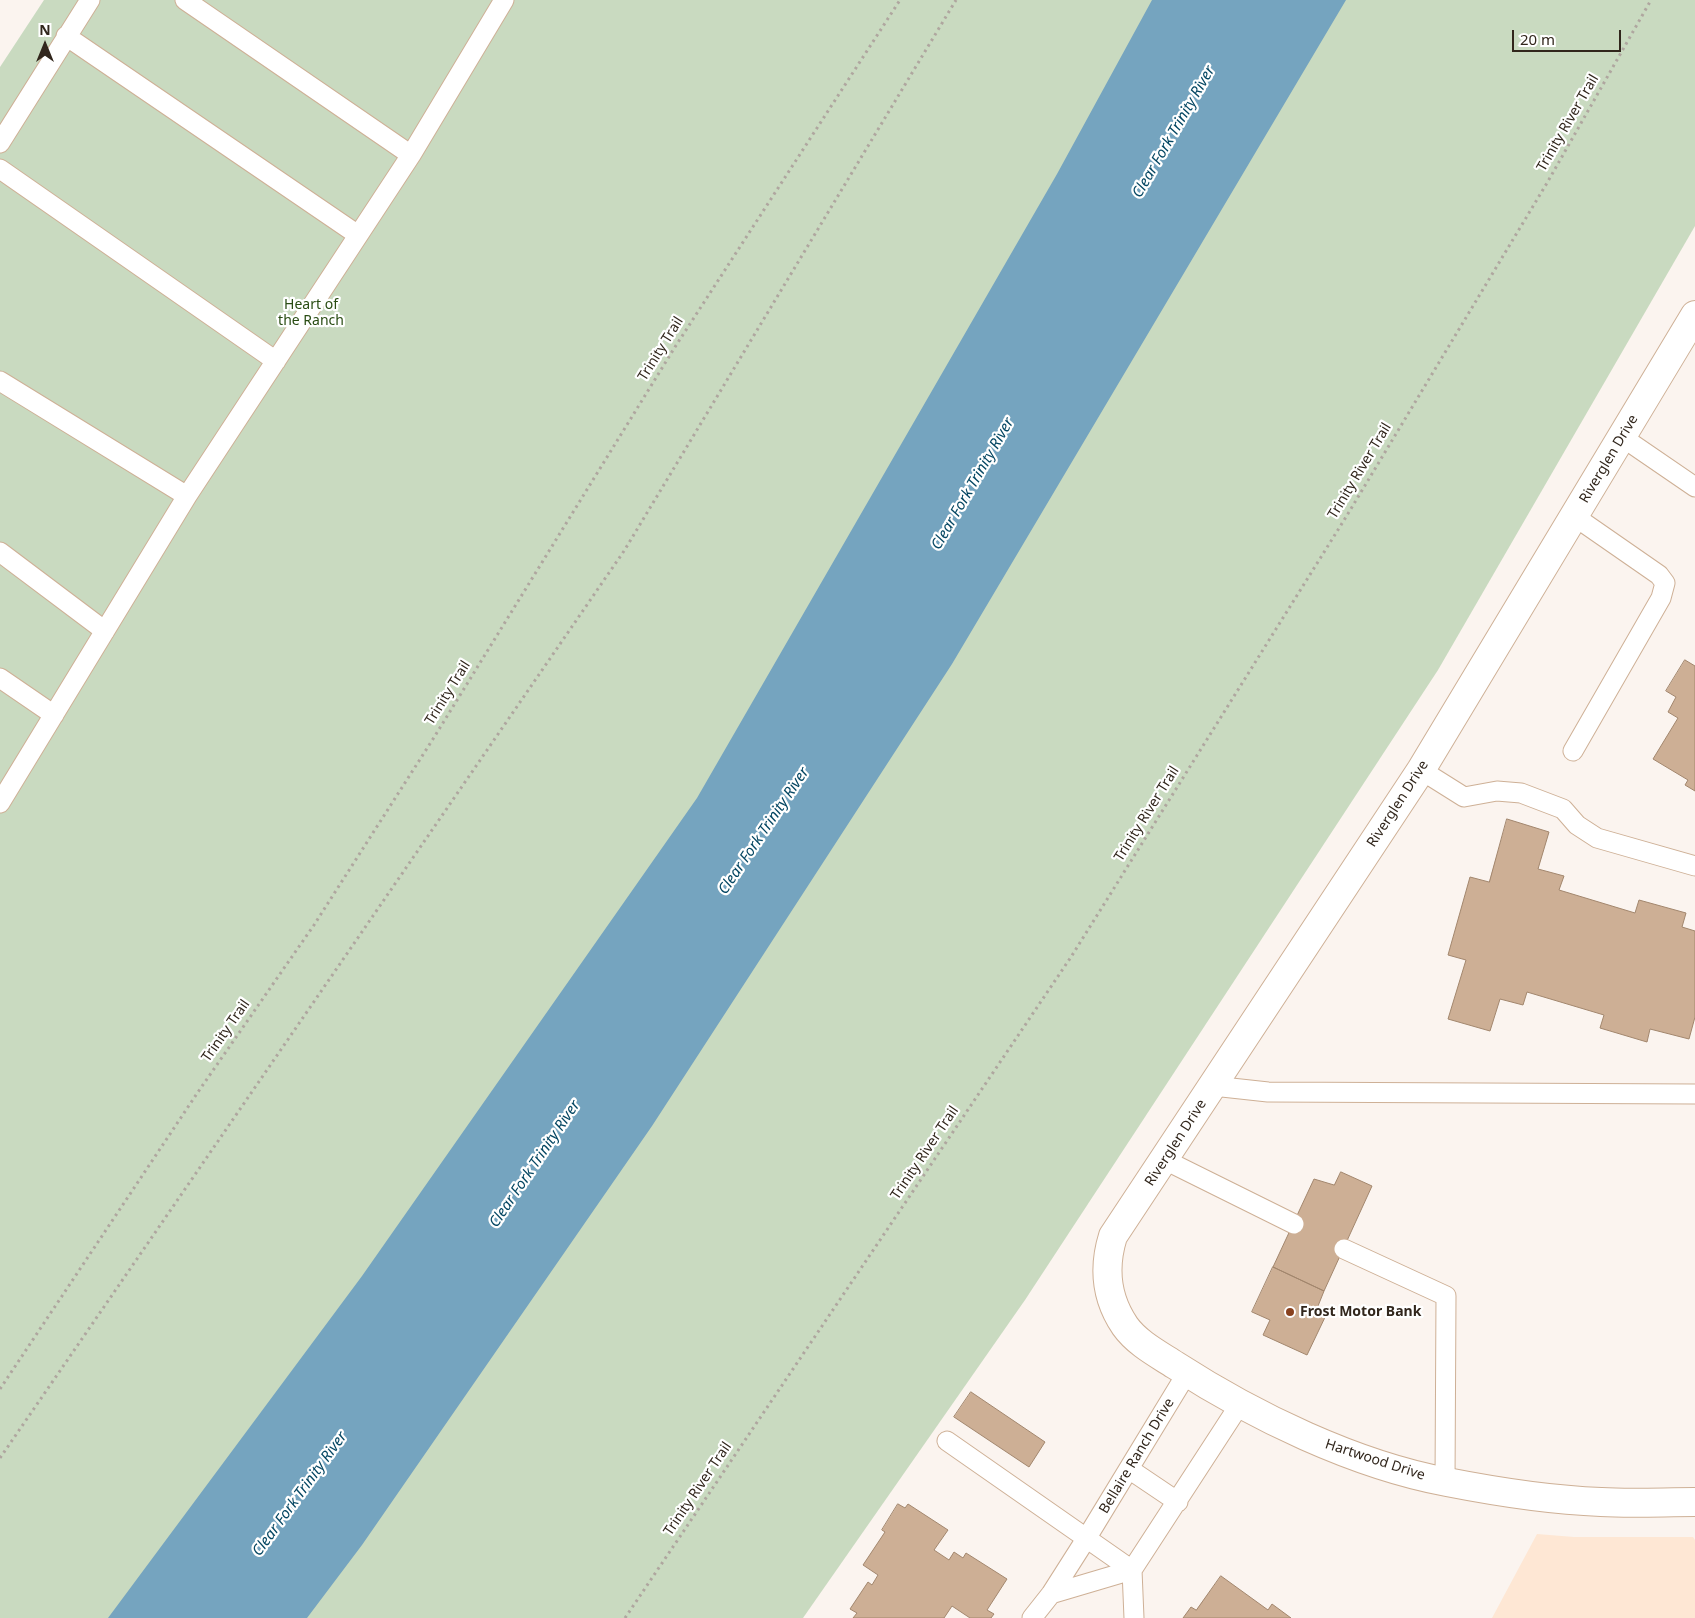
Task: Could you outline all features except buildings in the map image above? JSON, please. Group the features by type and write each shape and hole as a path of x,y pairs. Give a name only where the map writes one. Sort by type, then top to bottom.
{"street":[{"name":"Riverglen Drive","path":"1109,1290 1107,1254 1113,1236 1421,770 1695,315"},
{"name":"Hartwood Drive","path":"1109,1290 1115,1309 1126,1328 1142,1344 1240,1404 1332,1447 1445,1482 1513,1493 1600,1502 1695,1502"}],"lane":[{"path":"0,143 90,0"},
{"path":"185,0 411,155"},
{"path":"2,795 54,715 187,496 411,155 504,0"},
{"path":"66,36 358,235"},
{"path":"0,169 276,361"},
{"path":"0,381 187,496"},
{"path":"1622,437 1695,487"},
{"path":"1573,751 1662,598 1664,583 1659,575 1574,516"},
{"path":"0,552 105,631"},
{"path":"0,678 54,715"},
{"path":"1421,770 1464,797 1497,791 1521,792 1562,809 1577,825 1597,838 1695,866"},
{"path":"1213,1086 1268,1092 1695,1094"},
{"path":"1165,1160 1294,1224"},
{"path":"1344,1249 1446,1296 1445,1482"},
{"name":"Bellaire Ranch Drive","path":"1032,1618 1051,1594 1086,1539 1187,1373"},
{"path":"1134,1618 1132,1570 1240,1404"},
{"path":"946,1441 1132,1570"},
{"path":"1129,1469 1178,1502"},
{"path":"1051,1594 1132,1570"}],"path":[{"name":"Trinity Trail","path":"0,1389 198,1092 314,925 433,740 675,347 900,0"},
{"path":"0,1458 624,551 956,0"},
{"name":"Trinity River Trail","path":"625,1618 1071,957 1346,517 1547,183 1651,0"}],"shaded area":[{"path":"1537,1534 1574,1537 1693,1537 1695,1540 1695,1618 1492,1618"}],"green space":[{"name":"Heart of the Ranch","path":"44,0 1695,0 1695,226 1438,670 1025,1300 803,1618 0,1618 0,67"}],"water":[{"name":"Clear Fork Trinity River","path":"1152,0 1346,0 952,664 652,1126 362,1545 307,1618 108,1618 362,1276 697,798 1057,174"}],"place":[{"name":"Frost Motor Bank","path":"1290,1312"}]}
